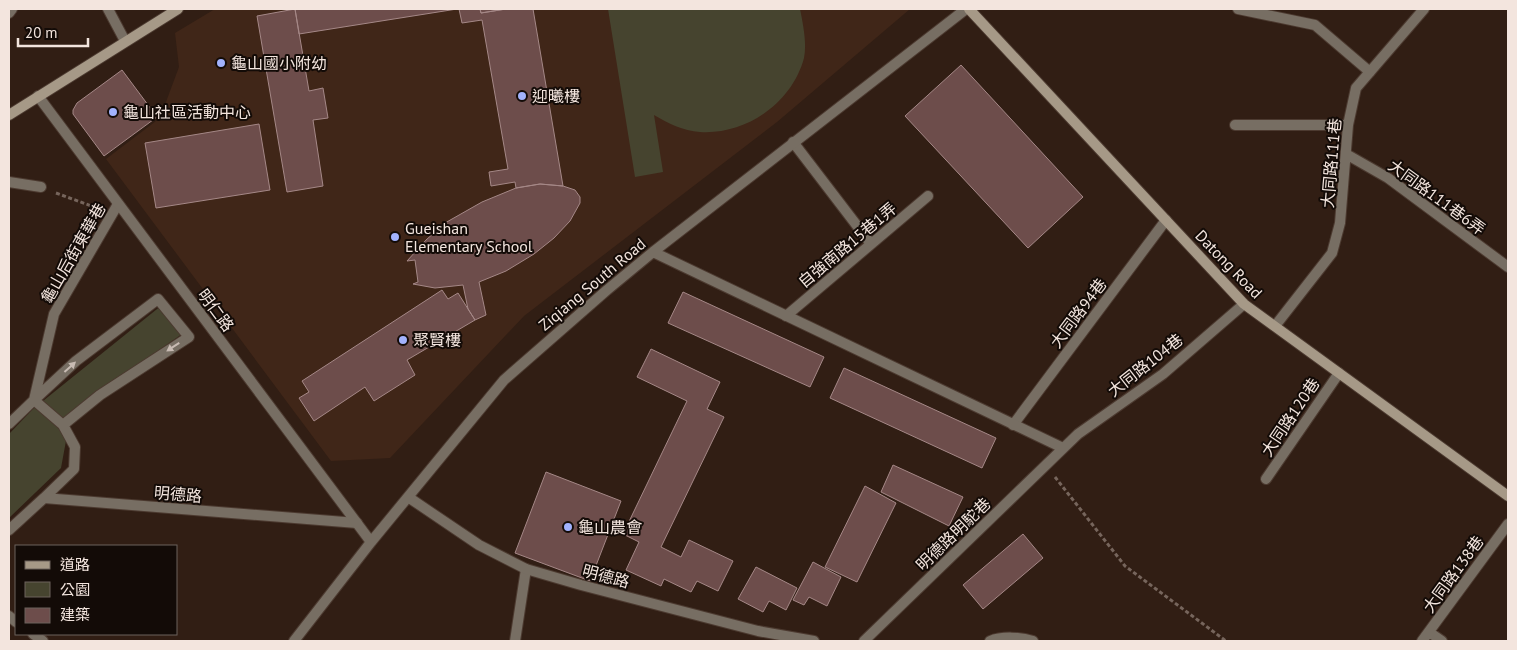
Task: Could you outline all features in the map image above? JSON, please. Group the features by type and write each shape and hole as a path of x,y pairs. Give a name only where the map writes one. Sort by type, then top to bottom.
{"street":[{"path":"9,13 12,9"},
{"path":"108,9 125,41"},
{"path":"9,115 178,9"},
{"name":"Ziqiang South Road","path":"294,641 408,496 504,380 653,252 793,142 968,9"},
{"name":"Datong Road","path":"968,9 1244,304 1508,496"},
{"path":"1238,9 1315,25 1370,72"},
{"name":"大同路111巷","path":"1275,326 1332,253 1340,223 1348,125 1356,88 1418,11"},
{"name":"明仁路","path":"38,96 371,542"},
{"path":"1235,125 1348,125"},
{"path":"793,142 871,244"},
{"name":"大同路111巷6弄","path":"1346,154 1388,178 1508,267"},
{"path":"9,182 42,187"},
{"name":"自強南路15巷1弄","path":"786,316 928,196"},
{"name":"龜山后街東華巷","path":"34,400 54,314 118,204"},
{"name":"大同路94巷","path":"1013,425 1166,220"},
{"path":"653,252 1063,448"},
{"path":"9,424 76,362 158,299 189,337 100,394 63,424"},
{"name":"大同路104巷","path":"1063,448 1078,434 1163,374 1244,304"},
{"name":"大同路120巷","path":"1266,479 1339,373"},
{"path":"9,530 74,469 75,447 63,424 34,400"},
{"name":"明德路明駝巷","path":"864,641 1063,448"},
{"name":"明德路","path":"408,496 479,546 526,569 748,628 807,641"},
{"name":"明德路","path":"44,498 357,523"},
{"name":"大同路138巷","path":"1422,641 1508,524"},
{"path":"514,641 526,569"},
{"path":"1429,632 1442,641"},
{"path":"990,641 997,638 1025,638 1033,641"}],"path":[{"path":"42,187 113,214"},
{"path":"1045,465 1125,566 1226,641"}],"shaded area":[{"name":"Gueishan Elementary School","path":"215,9 910,9 777,122 524,316 390,458 331,461 106,159 160,118 179,67 175,33"}],"green space":[{"path":"608,9 800,9 805,40 804,58 798,74 789,89 765,113 750,122 717,132 700,132 676,126 654,115 663,172 635,177"},
{"path":"167,301 185,332 91,397 70,419 61,468 9,518 9,434 33,409"}],"building":[{"path":"295,9 309,91 323,88 328,118 313,120 323,186 287,192 257,16"},
{"path":"295,9 457,9 299,34"},
{"name":"迎曦樓","path":"459,9 480,9 481,13 506,9 533,9 563,186 540,184 516,188 515,182 491,186 489,172 508,169 482,20 462,23"},
{"path":"480,9 506,9 481,13"},
{"path":"961,65 1083,197 1028,248 905,116"},
{"name":"龜山社區活動中心","path":"122,70 157,117 104,156 73,114 73,110 77,103"},
{"path":"259,124 270,190 156,208 145,143"},
{"path":"540,184 563,186 575,190 580,197 580,203 570,221 554,238 534,254 506,271 479,282 486,315 475,320 468,309 463,285 435,288 413,284 418,282 415,260 407,261 445,223 482,202 516,188"},
{"name":"聚賢樓","path":"442,290 448,299 458,293 475,320 407,360 415,375 374,401 365,387 314,421 299,398 309,392 302,381"},
{"path":"683,292 824,357 810,387 668,323"},
{"path":"651,349 720,382 707,409 724,417 661,547 681,557 689,540 733,561 718,591 697,581 691,592 664,579 661,586 626,570 639,542 623,534 687,401 637,377"},
{"path":"844,368 996,438 982,468 830,398"},
{"path":"893,465 963,497 949,526 881,492"},
{"name":"龜山農會","path":"546,472 621,501 590,581 515,553"},
{"path":"865,486 896,503 857,582 825,567"},
{"path":"1023,534 1043,558 983,609 963,585"},
{"path":"813,562 841,577 827,606 809,597 804,605 793,600"},
{"path":"756,567 797,588 786,610 769,601 763,612 738,599"}],"place":[{"name":"龜山國小附幼","path":"221,63"},
{"name":"迎曦樓","path":"522,96"},
{"name":"龜山社區活動中心","path":"113,112"},
{"name":"Gueishan Elementary School","path":"395,237"},
{"name":"聚賢樓","path":"403,340"},
{"name":"龜山農會","path":"568,527"}]}
